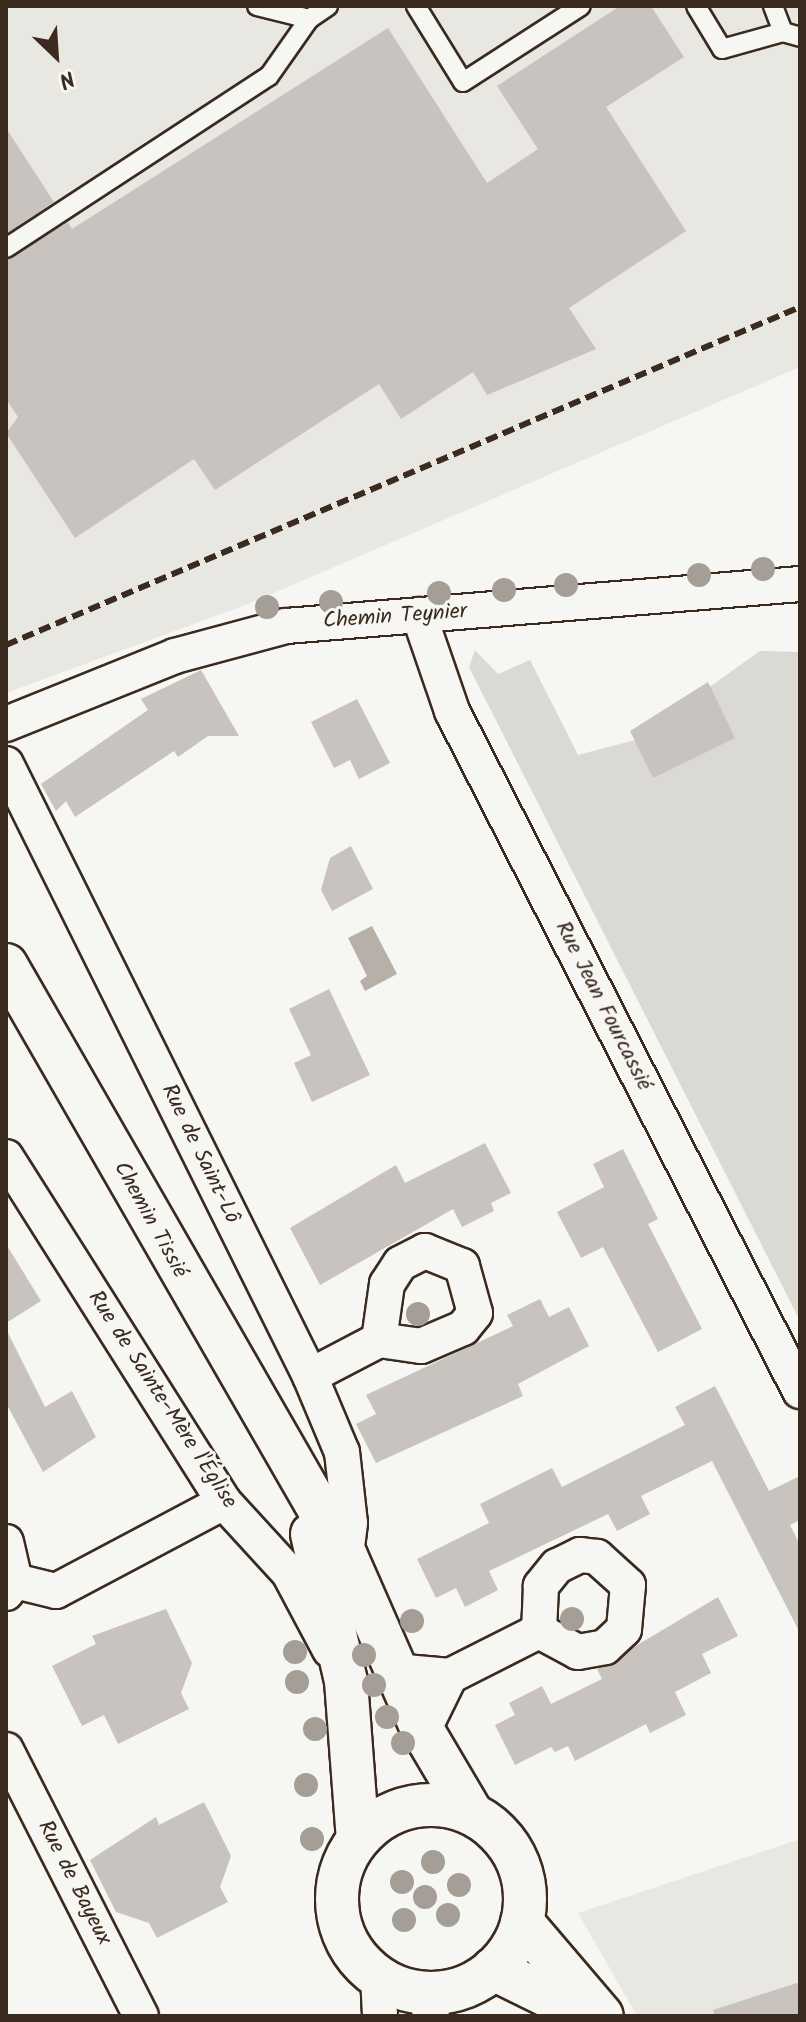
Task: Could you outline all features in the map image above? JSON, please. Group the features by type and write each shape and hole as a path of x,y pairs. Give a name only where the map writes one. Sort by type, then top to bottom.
{"street":[{"name":"Chemin Teynier","path":"6,724 241,634 419,615 800,584"},
{"name":"Rue Jean Fourcassié","path":"419,615 452,711 800,1391"},
{"name":"Rue de Saint-Lô","path":"6,764 310,1376 342,1452 350,1523 346,1556"},
{"name":"Chemin Tissié","path":"6,965 294,1476 346,1556 423,1731 472,1814"},
{"name":"Rue de Sainte-Mère l'Église","path":"6,1157 224,1502 289,1573 346,1681"},
{"path":"310,1376 379,1340"},
{"name":"Chemin Tissié","path":"294,1476 346,1681 358,1839"},
{"path":"6,1542 10,1587 56,1591 224,1502"},
{"path":"394,1671 450,1676 539,1631"},
{"path":"423,1731 450,1676"},
{"name":"Rue de Bayeux","path":"6,1750 141,2016"},
{"path":"438,1805 472,1814 505,1840 518,1863 522,1922 493,1969 434,2004 379,1996 350,1947 338,1915 341,1872 358,1839 405,1808 438,1805"},
{"path":"522,1922 602,2016"},
{"path":"493,1969 589,2016"}],"lane":[{"path":"257,6 309,19"},
{"path":"6,248 269,76 309,19 328,6"},
{"path":"416,6 463,82 581,6"},
{"path":"696,6 722,49 792,34 773,6"}],"shaded area":[{"path":"6,6 800,6 800,367 248,604 6,693"},
{"path":"475,650 498,674 530,660 578,755 635,740 760,651 800,652 800,1321 469,667"},
{"path":"372,926 397,974 365,991 360,981 367,976 348,938"},
{"path":"800,1839 800,2016 637,2016 578,1913"}],"building":[{"path":"620,6 651,6 684,57 606,107 686,231 569,308 596,349 487,395 473,372 401,419 379,384 215,490 194,459 75,538 6,433 18,417 6,399 6,260 68,222 72,229 388,28 487,183 538,149 497,86"},
{"path":"6,128 54,202 6,234"},
{"path":"201,670 239,736 208,736 178,757 174,751 75,817 66,801 56,811 41,784 148,710 141,699"},
{"path":"708,682 735,738 653,778 630,731"},
{"path":"357,699 390,763 359,779 350,760 334,768 311,722"},
{"path":"351,846 373,889 332,911 321,890 330,858"},
{"path":"329,989 370,1075 312,1102 294,1063 311,1055 289,1009"},
{"path":"485,1143 511,1193 491,1203 494,1211 462,1227 453,1209 320,1285 290,1228 396,1165 405,1183"},
{"path":"623,1149 658,1219 648,1224 702,1329 658,1352 603,1247 581,1258 557,1212 604,1187 593,1164"},
{"path":"6,1244 41,1301 6,1323"},
{"path":"540,1299 549,1317 569,1307 589,1346 518,1384 523,1396 376,1463 356,1424 376,1414 366,1395 513,1326 507,1315"},
{"path":"6,1329 45,1407 72,1391 96,1437 43,1472 6,1403"},
{"path":"715,1386 769,1491 800,1476 800,1520 790,1525 800,1545 800,1633 712,1461 641,1496 650,1514 617,1531 608,1514 489,1571 498,1590 465,1607 456,1588 436,1598 417,1559 489,1523 480,1504 552,1468 562,1487 685,1425 675,1407"},
{"path":"718,1597 738,1636 702,1654 711,1673 675,1692 686,1715 650,1733 646,1724 575,1761 568,1746 555,1752 551,1747 515,1765 495,1725 515,1715 509,1703 542,1686 551,1704 602,1679 597,1669"},
{"path":"166,1609 192,1663 181,1693 189,1709 118,1744 104,1715 82,1726 52,1666 96,1644 92,1636"},
{"path":"204,1802 231,1856 220,1887 228,1902 157,1938 149,1923 116,1912 90,1860 156,1817 159,1825"},
{"path":"800,1982 800,2016 714,2016 713,2010"}],"railway":[{"path":"6,645 800,307"}]}
